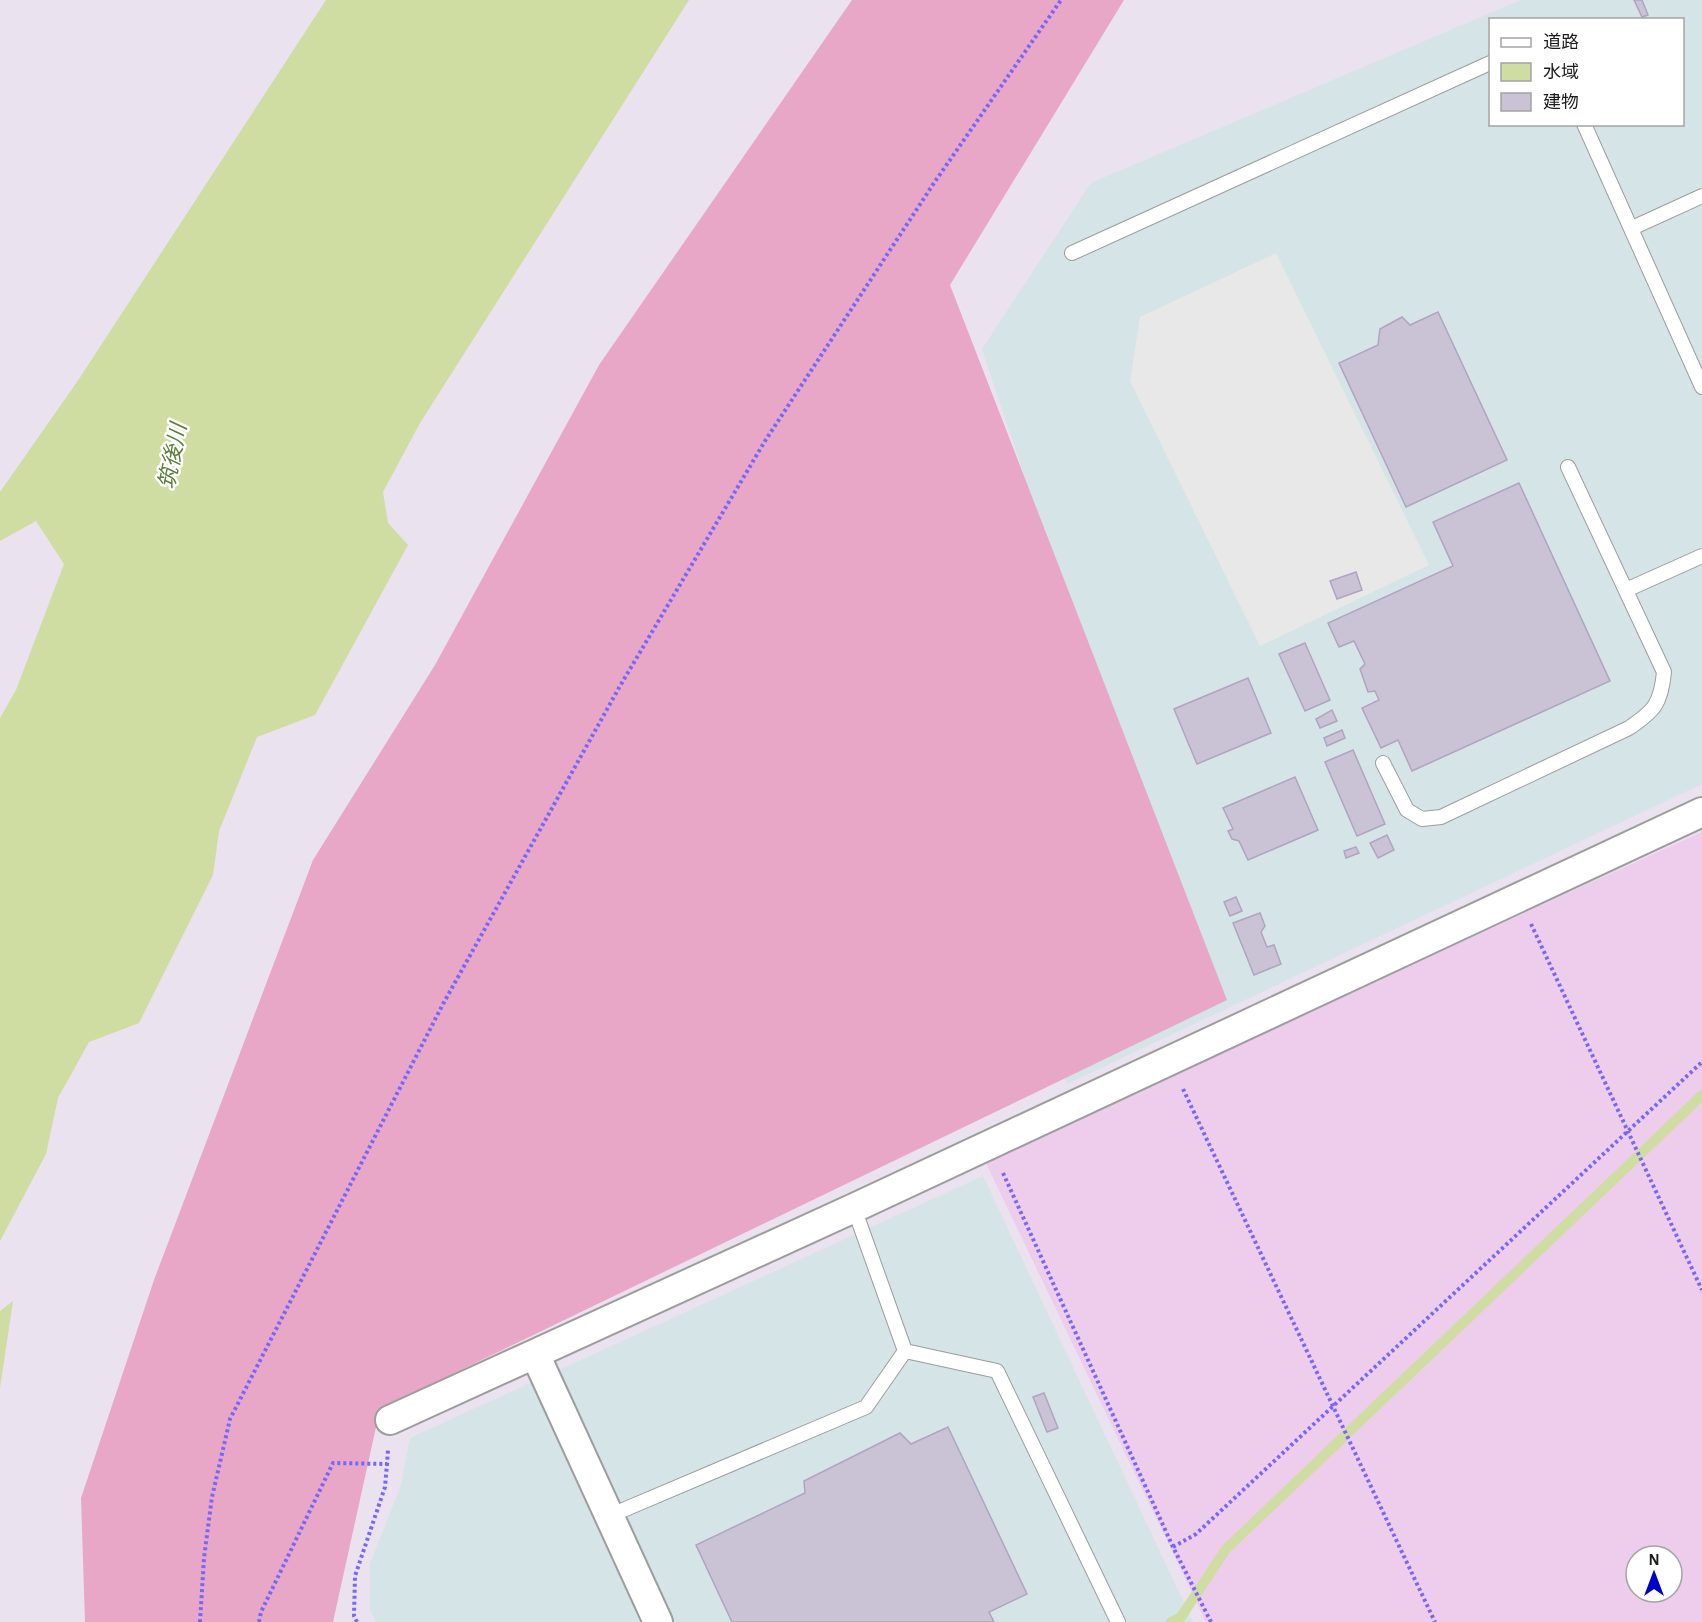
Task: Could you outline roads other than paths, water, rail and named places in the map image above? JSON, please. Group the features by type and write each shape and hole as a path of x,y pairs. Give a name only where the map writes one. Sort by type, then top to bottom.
{"street":[{"path":"390,1420 990,1145 1702,812"},
{"path":"535,1354 658,1622"}],"lane":[{"path":"1072,253 1489,64"},
{"path":"1585,126 1702,387"},
{"path":"1632,228 1702,196"},
{"path":"1383,763 1407,810 1422,819 1441,817 1629,728 1652,713 1663,687 1664,672 1568,467"},
{"path":"1626,590 1702,556"},
{"path":"854,1208 906,1351"},
{"path":"609,1516 866,1407 906,1351"},
{"path":"906,1351 997,1371 1118,1622"}],"water":[{"name":"筑後川","path":"326,0 689,0 420,423 383,492 388,523 408,545 315,715 257,737 219,831 213,875 139,1023 89,1042 58,1098 46,1154 0,1241 0,718 16,690 64,564 36,521 0,541 0,492 79,379"},
{"path":"13,1301 0,1388 0,1311"}],"waterway":[{"path":"1171,1622 1181,1617 1226,1549 1702,1095"}]}
